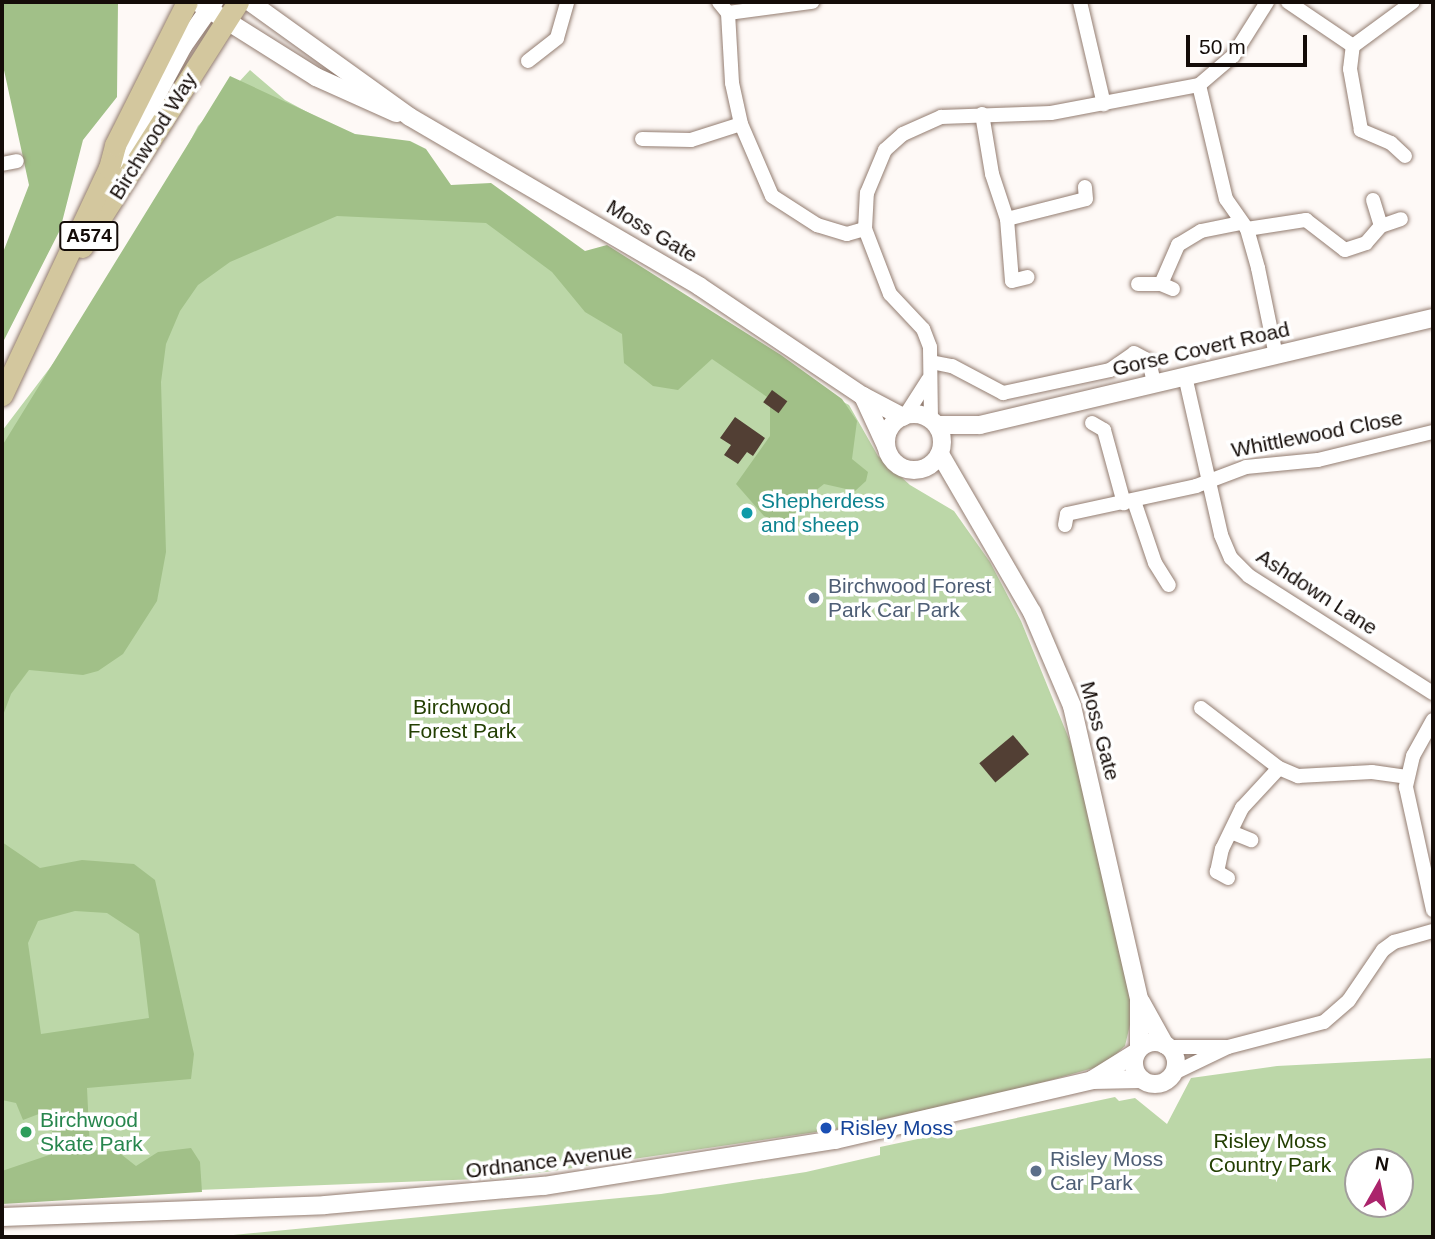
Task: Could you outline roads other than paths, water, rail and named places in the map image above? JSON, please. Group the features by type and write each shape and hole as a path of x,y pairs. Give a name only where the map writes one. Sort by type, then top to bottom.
{"main road":[{"name":"Birchwood Way","path":"2,395 108,168 120,133 187,2"},
{"name":"Birchwood Way","path":"44,304 135,169 211,8 238,2"}],"street":[{"name":"Moss Gate","path":"250,2 410,117 687,279 796,347 863,396 904,416 934,423 941,450 962,497 1032,612 1069,696 1139,999 1138,1051"},
{"path":"528,61 557,38 567,2"},
{"path":"812,2 724,7 732,83 741,124 772,196 817,225 847,234 864,229"},
{"path":"1080,2 1104,104"},
{"path":"934,423 928,380 931,362 923,329 890,294 864,229 867,193 885,150 917,126 941,117 1051,113 1199,86 1233,56 1267,2"},
{"path":"1288,2 1353,46"},
{"path":"1353,46 1413,2"},
{"name":"A574","path":"108,168 129,146 211,8"},
{"name":"Moss Gate","path":"211,8 339,90 410,117"},
{"path":"1353,46 1351,91 1359,135 1391,142 1405,156"},
{"path":"1199,86 1226,199 1244,226 1276,356"},
{"path":"982,114 992,174 1007,219 1012,281 1028,277"},
{"path":"642,139 691,140 741,124"},
{"path":"1007,219 1086,199 1085,187"},
{"path":"1373,200 1381,226"},
{"path":"1138,284 1167,287 1170,258 1188,238 1244,226 1306,220 1345,250 1366,243 1381,226 1401,219"},
{"name":"Gorse Covert Road","path":"934,423 980,425 1433,318"},
{"path":"931,362 952,366 1003,393 1110,370 1134,353 1149,361 1154,383"},
{"name":"Ashdown Lane","path":"1185,376 1225,547 1244,572 1433,693"},
{"path":"887,446 890,429 904,416 928,380"},
{"name":"Moss Gate","path":"863,396 898,465 920,470 962,497"},
{"path":"1092,423 1104,430 1129,502 1155,563 1169,585"},
{"name":"Gorse Covert Road","path":"941,450 980,425"},
{"name":"Whittlewood Close","path":"1065,526 1067,514 1129,502 1246,467 1318,460 1433,432"},
{"path":"920,470 941,450"},
{"path":"1201,708 1279,768 1318,778 1372,772 1407,777"},
{"path":"1433,720 1418,743 1407,777 1406,797 1433,910"},
{"path":"1228,878 1217,872 1242,808 1279,768"},
{"path":"1231,832 1251,841"},
{"path":"1228,1047 1166,1046 1151,1043 1138,1051 1134,1066 1141,1079 1157,1084 1228,1047 1324,1022 1349,1000 1382,950 1394,942 1433,931"},
{"name":"Moss Gate","path":"1139,999 1166,1046"},
{"path":"1166,1046 1175,1056 1174,1073"},
{"name":"Ordnance Avenue","path":"1092,1080 1138,1051"},
{"name":"Ordnance Avenue","path":"2,1217 325,1205 544,1186 835,1140 1092,1080 1141,1079"}],"place":[{"name":"Shepherdess and sheep","path":"747,513"},
{"name":"Birchwood Forest Park Car Park","path":"814,598"},
{"name":"Risley Moss","path":"826,1128"},
{"name":"Birchwood Skate Park","path":"26,1132"},
{"name":"Risley Moss Car Park","path":"1036,1171"}],"park label":[{"name":"Birchwood Forest Park","path":"462,719"},
{"name":"Risley Moss Country Park","path":"1270,1153"}]}
